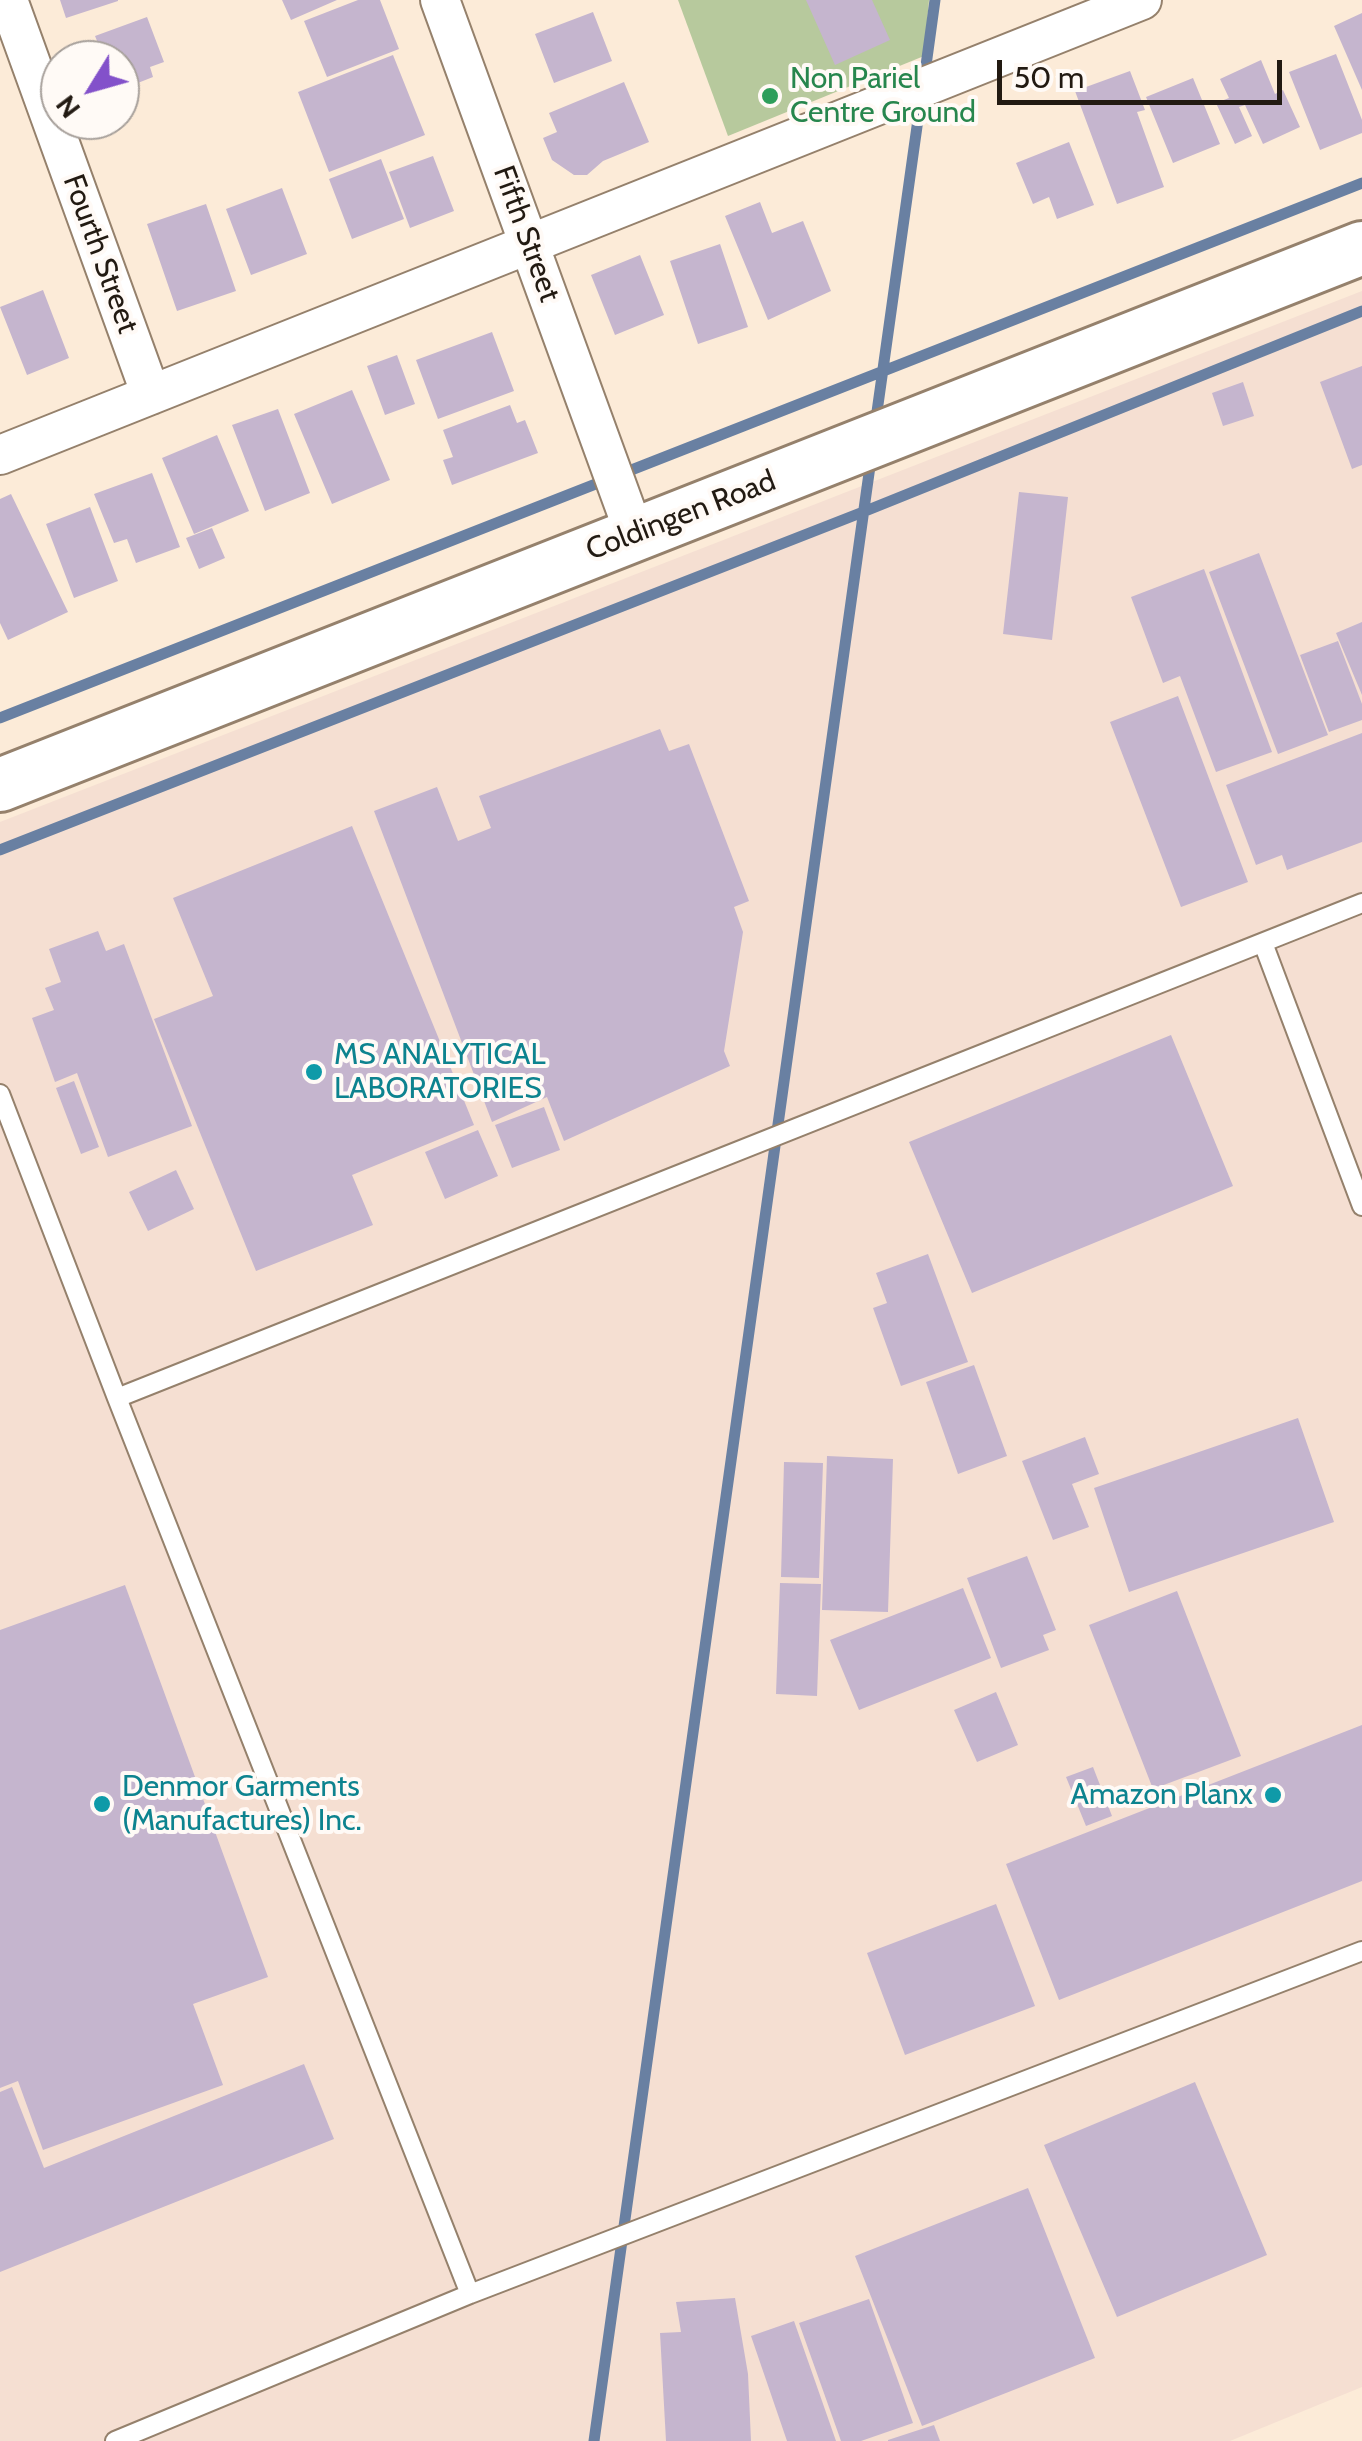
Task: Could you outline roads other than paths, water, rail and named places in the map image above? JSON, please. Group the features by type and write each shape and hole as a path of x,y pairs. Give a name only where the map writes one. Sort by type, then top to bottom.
{"street":[{"name":"Fourth Street","path":"8,0 151,395"},
{"name":"Fifth Street","path":"440,0 623,502"},
{"path":"0,454 1142,0"},
{"name":"Coldingen Road","path":"0,784 623,502 1362,248"}],"lane":[{"path":"117,1398 1362,902"},
{"path":"1262,944 1362,1206"},
{"path":"0,1094 470,2294"},
{"path":"116,2441 470,2294 1362,1950"}],"waterway":[{"path":"924,80 935,0"},
{"path":"875,426 921,98"},
{"path":"0,718 1362,183"},
{"path":"0,850 863,512 1362,311"},
{"path":"594,2441 871,459"}],"place":[{"name":"Non Pariel Centre Ground","path":"770,96"},
{"name":"MS ANALYTICAL LABORATORIES","path":"314,1072"},
{"name":"Amazon Planx","path":"1273,1795"},
{"name":"Denmor Garments (Manufactures) Inc.","path":"102,1804"}]}
